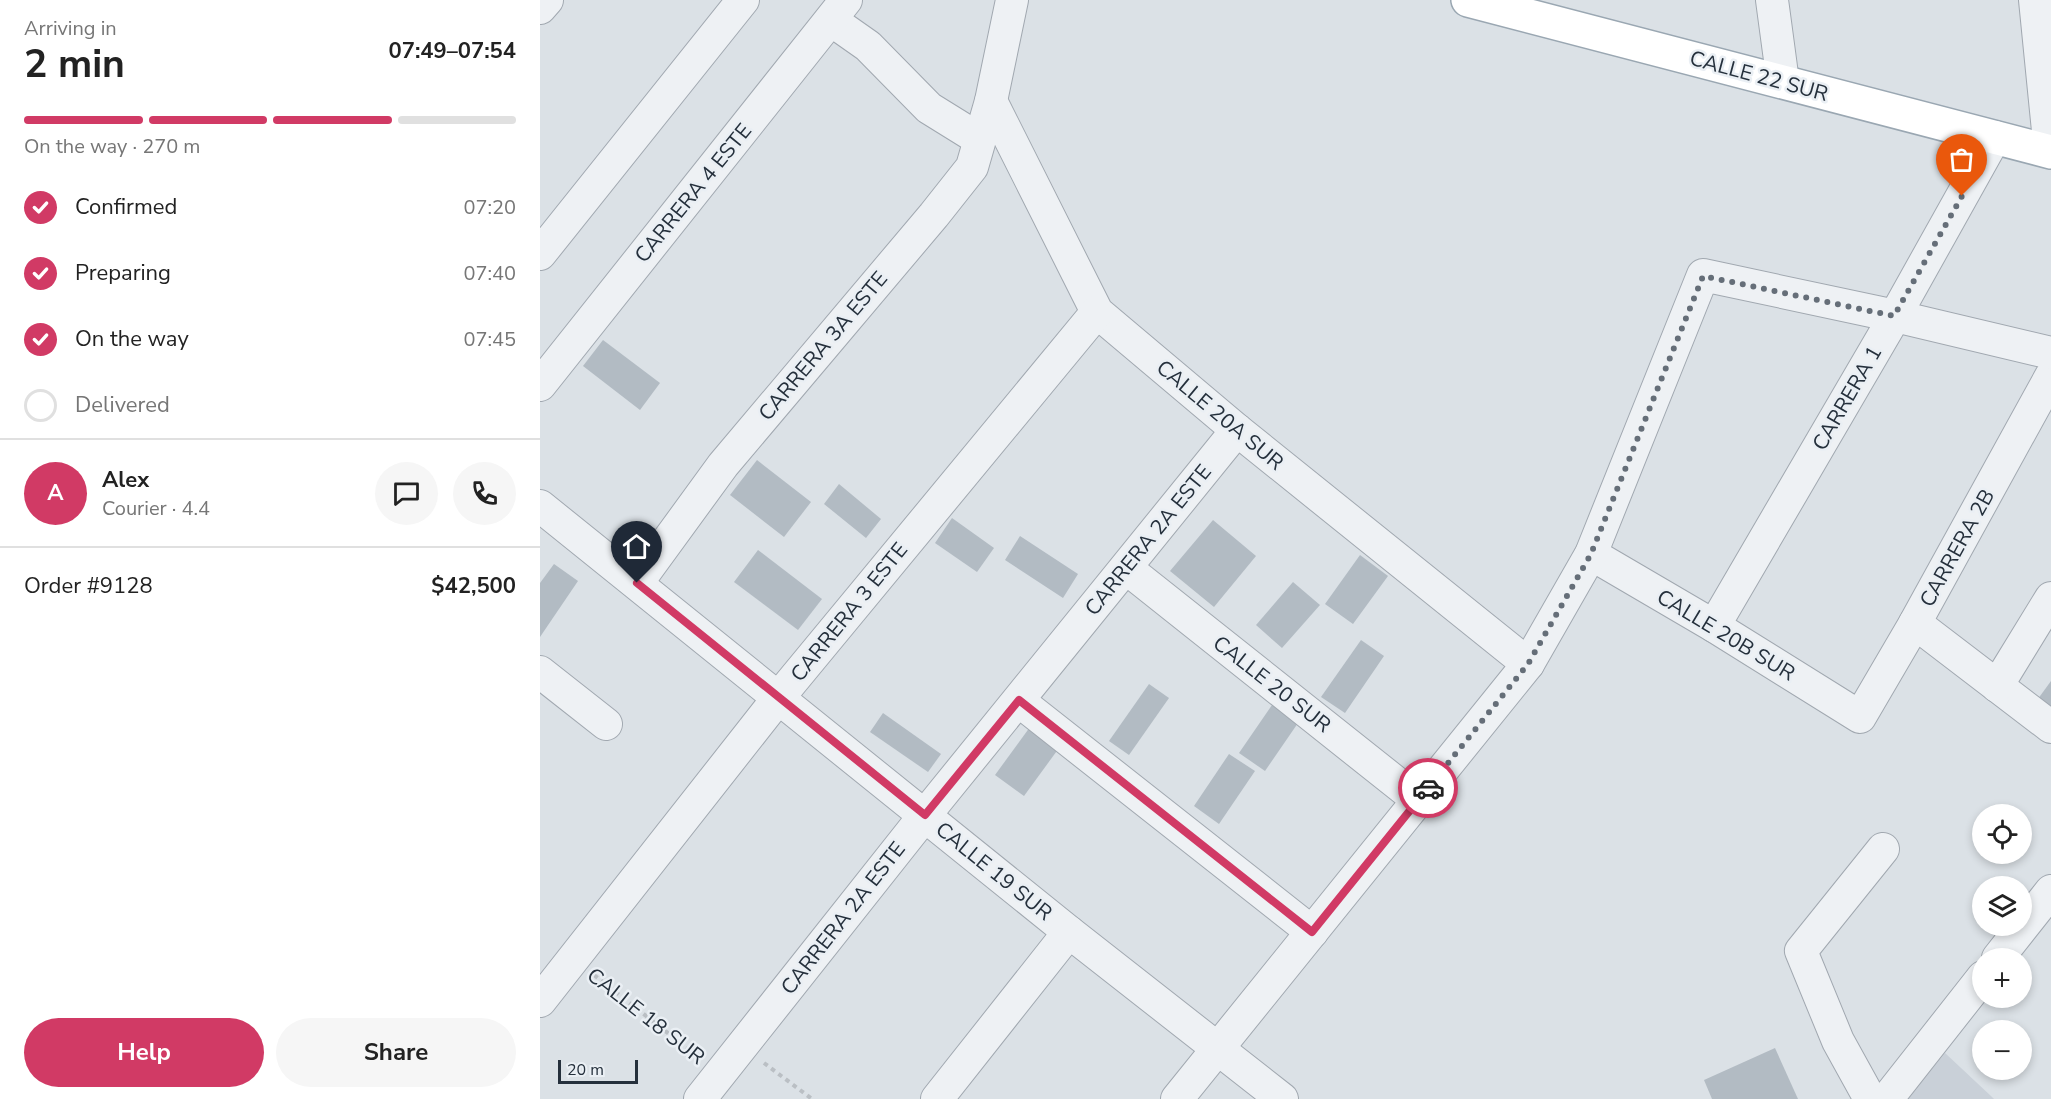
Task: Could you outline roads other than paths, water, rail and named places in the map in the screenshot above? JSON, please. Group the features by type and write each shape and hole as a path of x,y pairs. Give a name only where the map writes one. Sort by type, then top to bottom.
{"main road":[{"name":"CALLE 22 SUR","path":"1468,0 2050,151"}],"street":[{"path":"540,8 547,0"},
{"path":"540,254 743,0"},
{"name":"CARRERA 3A ESTE","path":"637,583 723,465 972,167 991,100 1012,0"},
{"path":"1772,0 1783,82"},
{"path":"2035,0 2050,151"},
{"path":"838,10 867,46 930,108 979,139"},
{"name":"CARRERA 4 ESTE","path":"540,385 838,10"},
{"name":"CALLE 20A SUR","path":"991,100 1097,312 1236,430 1528,664"},
{"name":"CARRERA 1","path":"1714,626 1995,137"},
{"path":"1177,1099 1528,664 1591,554 1703,276 1894,316 2051,353"},
{"name":"CARRERA 3 ESTE","path":"541,998 779,697 1097,312"},
{"name":"CARRERA 2B","path":"1860,717 1915,623 2051,376"},
{"name":"CARRERA 2A ESTE","path":"700,1099 925,815 1236,430"},
{"name":"CALLE 19 SUR","path":"540,506 1069,932 1281,1099"},
{"name":"CALLE 20B SUR","path":"1591,554 1714,626 1860,717"},
{"name":"CALLE 20 SUR","path":"1126,568 1418,800"},
{"path":"1997,686 2051,598"},
{"path":"1915,623 2051,727"},
{"path":"540,672 606,724"},
{"path":"1019,700 1312,932"},
{"path":"1870,1099 1838,1041 1801,951 1883,849"},
{"path":"2006,948 2051,891"},
{"path":"937,1099 1069,932"},
{"path":"1887,1099 1972,991"}]}
